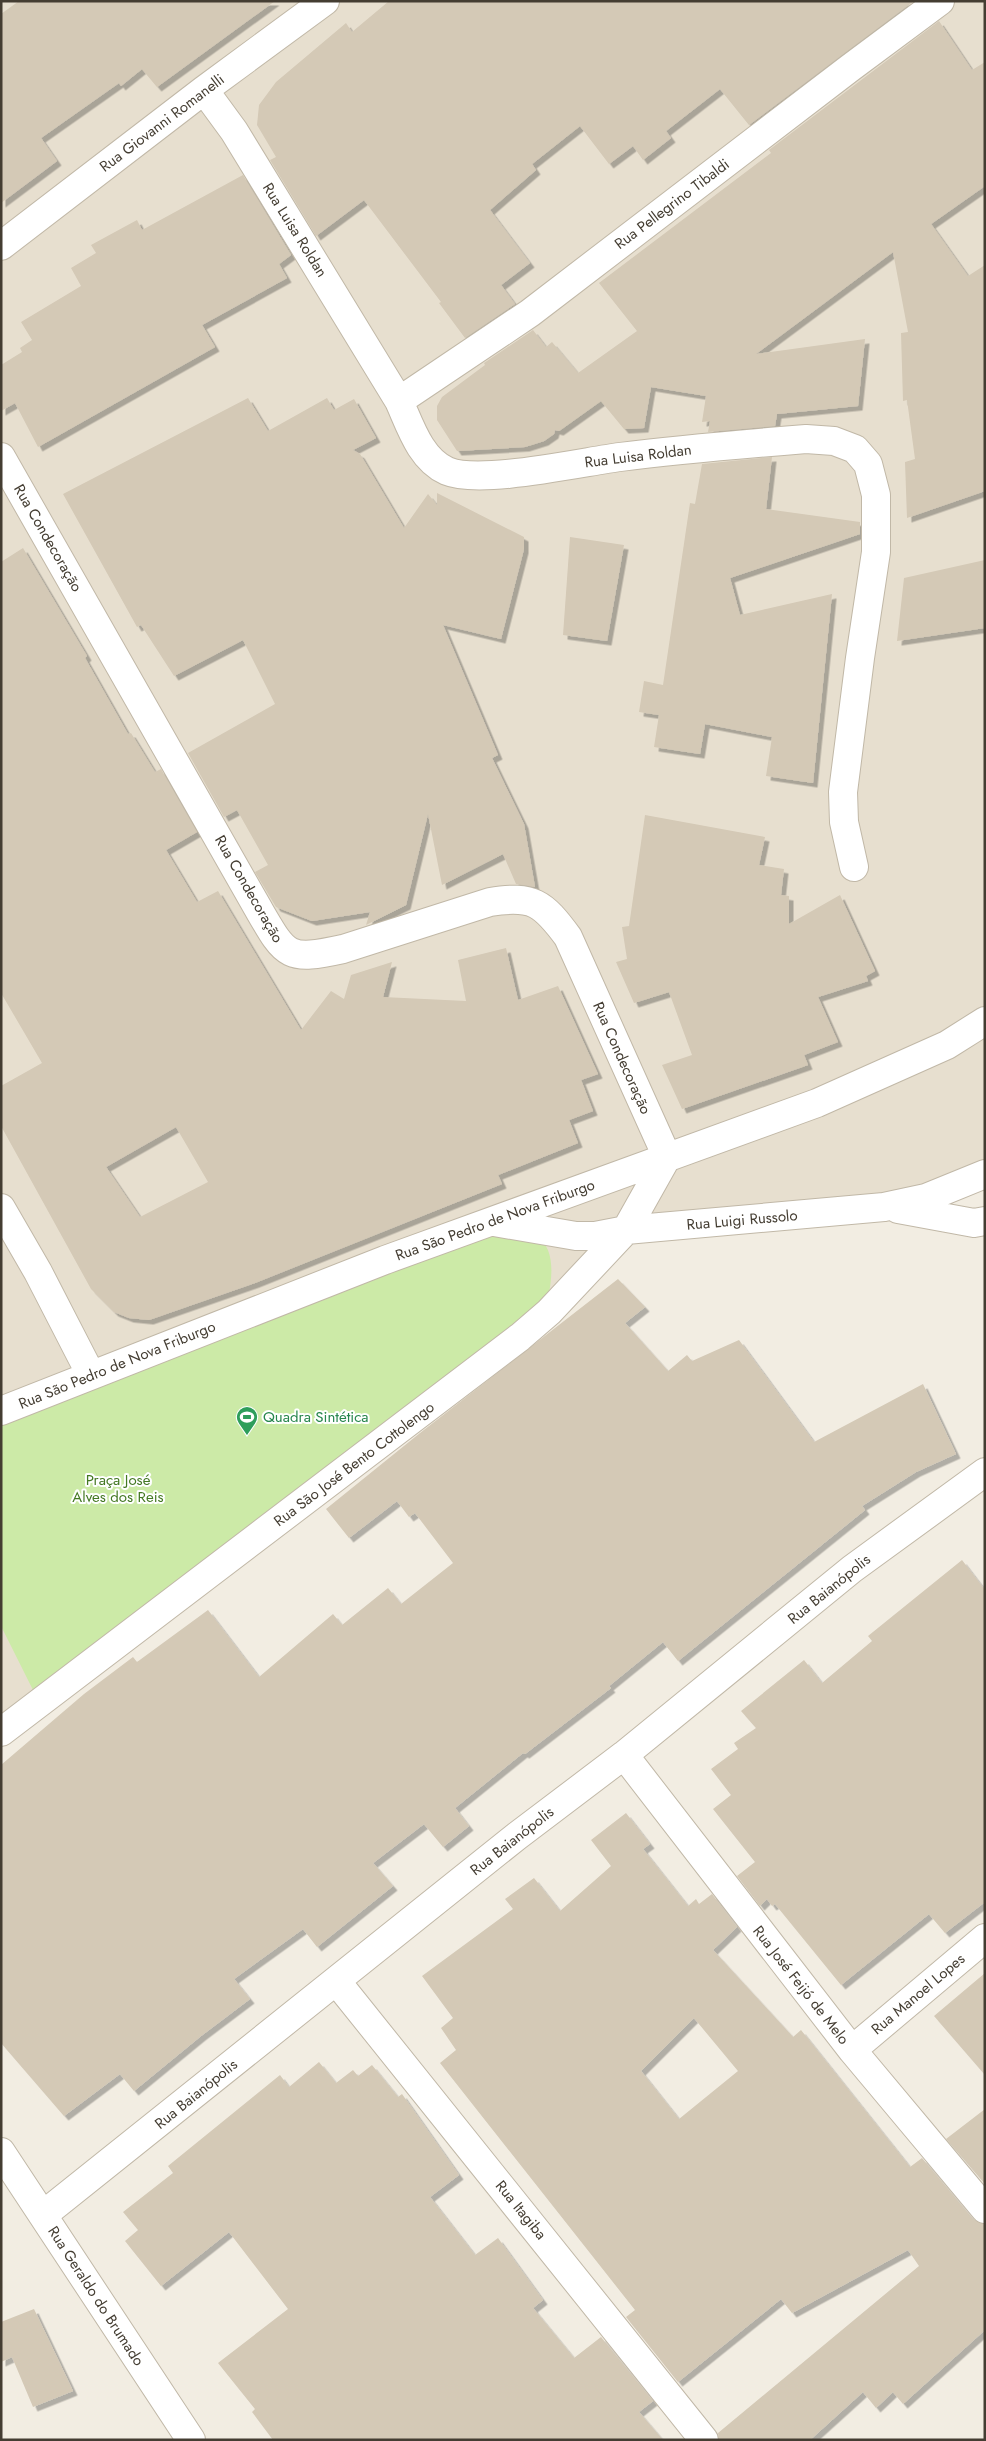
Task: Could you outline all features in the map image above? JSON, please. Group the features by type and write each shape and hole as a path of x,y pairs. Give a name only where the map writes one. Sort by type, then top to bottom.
{"street":[{"name":"Rua Giovanni Romanelli","path":"1,246 204,90 325,1"},
{"name":"Rua Pellegrino Tibaldi","path":"399,401 530,313 940,1"},
{"name":"Rua Luisa Roldan","path":"204,90 234,132 399,401 416,438 431,461 448,471 467,476 516,472 621,457 806,439 834,440 855,449 862,456 868,464 876,495 876,552 843,792 844,822 854,867"},
{"name":"Rua Condecoração","path":"1,457 259,910 284,949 297,954 320,954 343,949 490,902 505,900 532,902 551,913 568,937 667,1157"},
{"name":"Rua São Pedro de Nova Friburgo","path":"1,1411 377,1263 817,1103 947,1045 985,1021"},
{"name":"Rua São José Bento Cottolengo","path":"1,1732 520,1337 549,1312 626,1230 667,1157"},
{"name":"Rua Luigi Russolo","path":"494,1222 576,1236 595,1236 626,1230 884,1207 926,1198 985,1174"},
{"path":"884,1207 974,1223 985,1221"},
{"path":"1,1208 38,1272 91,1374"},
{"name":"Rua Baianópolis","path":"43,2215 337,1982 516,1836 624,1755 852,1569 985,1472"},
{"name":"Rua José Feijó de Melo","path":"624,1755 852,2050 985,2209"},
{"name":"Rua Manoel Lopes","path":"852,2050 985,1938"},
{"name":"Rua Itagiba","path":"337,1982 704,2440"},
{"name":"Rua Geraldo do Brumado","path":"1,2152 191,2440"}],"shaded area":[{"path":"1,1 985,1 985,1183 631,1236 1,1741"}],"green space":[{"name":"Praça José Alves dos Reis","path":"477,1228 531,1234 543,1242 551,1259 551,1280 546,1310 34,1692 1,1626 1,1413"}],"building":[{"path":"19,1 275,1 157,87 142,69 121,86 119,83 41,138 57,161 1,203 1,14"},
{"path":"389,1 914,1 749,125 720,89 666,131 671,138 643,160 633,146 609,164 580,126 532,164 536,170 490,210 530,263 501,285 515,304 465,338 439,303 441,302 364,200 316,236 270,160 276,157 257,125 259,105 276,82 346,23 352,32"},
{"path":"939,21 972,70 985,62 985,186 931,224 968,276 985,265 985,491 907,518 905,462 915,459 907,400 903,401 901,333 908,332 893,252 756,354 865,339 858,406 777,414 775,426 708,432 710,421 702,422 706,396 651,387 644,428 624,429 601,401 559,431 555,430 554,434 544,441 525,447 457,451 437,420 437,406 442,397 485,365 484,363 533,330 546,347 552,342 578,373 637,331 599,283 771,153 769,150"},
{"path":"243,175 291,255 279,264 287,278 202,325 215,347 38,447 15,403 1,411 1,365 22,352 20,348 32,340 21,322 81,286 71,268 96,253 91,245 137,220 142,230"},
{"path":"248,398 268,431 327,398 334,410 354,399 376,438 353,450 360,454 404,528 428,494 437,505 437,493 524,537 524,549 501,639 443,625 498,755 492,758 524,824 535,887 516,884 503,854 442,885 428,814 406,905 366,925 370,912 312,921 276,907 255,872 268,865 237,810 224,817 188,753 275,704 243,640 174,676 141,625 137,627 63,494"},
{"path":"772,457 766,509 860,522 860,534 730,578 740,615 832,594 813,783 766,776 772,737 705,724 700,754 654,747 659,715 639,712 644,681 663,685 690,503 695,504 702,464"},
{"path":"570,537 624,545 607,641 563,635"},
{"path":"23,548 87,656 85,658 128,734 131,733 155,772 161,769 197,832 166,850 197,902 218,891 301,1030 331,991 344,999 351,975 392,962 383,997 466,1001 458,960 506,948 518,1000 558,986 598,1074 581,1080 593,1111 569,1120 578,1143 498,1175 502,1184 255,1283 149,1320 129,1318 114,1312 91,1289 1,1126 1,1086 42,1063 1,993 1,562","holes":["176,1127 208,1182 140,1217 106,1167"]},
{"path":"985,560 985,628 897,641 904,578"},
{"path":"645,815 765,837 759,865 784,869 781,895 789,896 789,924 840,895 875,971 866,976 868,981 818,997 838,1042 804,1055 808,1065 682,1109 662,1065 692,1055 669,992 634,1003 616,962 627,959 622,927 629,926"},
{"path":"618,1279 645,1307 625,1323 668,1371 687,1355 692,1361 739,1340 814,1442 923,1384 956,1454 916,1472 862,1506 865,1510 678,1661 663,1642 609,1686 611,1688 525,1754 523,1753 455,1808 469,1826 443,1847 424,1824 373,1863 393,1886 317,1947 303,1929 234,1979 250,1999 134,2091 120,2074 64,2116 1,2043 1,1765 84,1694 133,1657 137,1662 208,1610 259,1677 333,1614 342,1625 388,1588 401,1604 453,1563 415,1513 409,1517 397,1501 349,1538 326,1509 420,1433"},
{"path":"962,1560 985,1590 985,1902 945,1933 929,1914 841,1985 775,1904 772,1906 767,1899 760,1906 737,1876 755,1862 713,1809 731,1795 711,1769 738,1749 734,1743 756,1728 741,1711 804,1660 822,1683 872,1641 868,1636"},
{"path":"626,1813 650,1844 643,1849 688,1906 696,1899 699,1904 712,1894 737,1927 713,1950 793,2037 801,2030 910,2167 922,2158 973,2219 985,2224 985,2330 903,2404 893,2392 876,2408 863,2392 810,2440 719,2440 718,2433 919,2266 908,2250 792,2313 781,2299 678,2382 626,2317 635,2310 440,2063 456,2050 441,2028 453,2018 422,1976 513,1909 505,1899 534,1878 560,1911 611,1866 591,1840","holes":["694,2018 738,2071 679,2119 641,2071"]},
{"path":"985,1973 985,2075 934,2016"},
{"path":"319,2062 336,2083 353,2070 358,2076 372,2065 398,2097 402,2094 459,2175 430,2197 475,2255 498,2238 543,2300 533,2308 574,2358 601,2337 653,2401 639,2412 663,2440 273,2440 252,2412 255,2409 218,2363 288,2309 229,2232 161,2286 125,2241 138,2230 123,2212 173,2173 168,2166 280,2075 289,2087"},
{"path":"985,2109 985,2184 946,2139"},
{"path":"34,2309 73,2391 33,2407 12,2357 1,2362 1,2322"}],"place":[{"name":"Quadra Sintética","path":"247,1436"}]}
